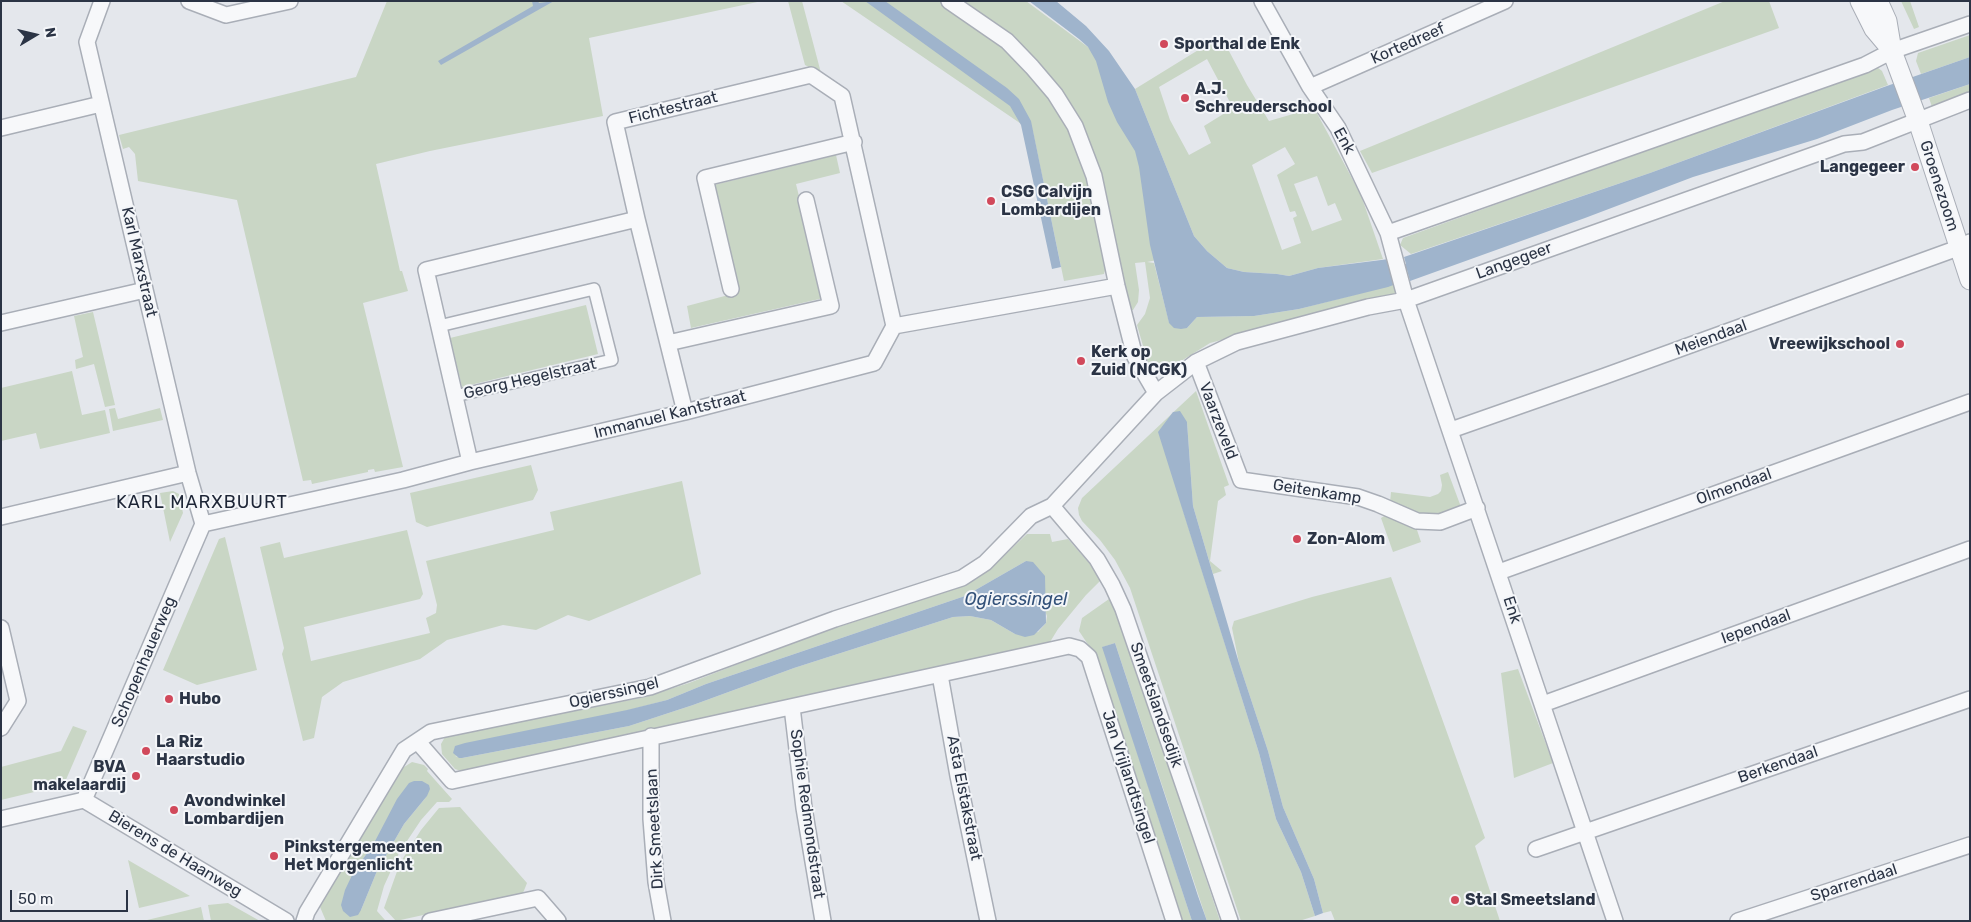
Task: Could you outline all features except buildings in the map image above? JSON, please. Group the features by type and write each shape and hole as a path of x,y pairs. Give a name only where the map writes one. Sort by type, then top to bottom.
{"street":[{"name":"Karl Marxstraat","path":"102,1 87,42 188,473 203,524"},
{"path":"189,1 226,15 290,1"},
{"path":"949,1 1007,41 1055,94 1075,126 1094,176 1117,286 1135,357 1156,393"},
{"name":"Enk","path":"1262,1 1310,87 1338,128 1388,233 1405,295 1452,430 1615,921"},
{"name":"Kortedreef","path":"1310,87 1506,1"},
{"path":"1860,1 1874,29 1892,51"},
{"path":"1878,1 1887,21 1892,51"},
{"path":"1388,233 1864,65 1892,51 1970,24"},
{"name":"Groenezoom","path":"1892,51 1964,245 1970,280"},
{"name":"Fichtestraat","path":"685,412 615,122 811,75 842,96 854,142 894,326"},
{"name":"Langegeer","path":"1196,362 1237,342 1368,307 1405,295 1844,144 1863,142 1970,100"},
{"path":"1,128 101,104"},
{"path":"730,289 705,178 854,142"},
{"path":"668,344 831,306 806,200"},
{"name":"Georg Hegelstraat","path":"470,462 426,270 637,219"},
{"name":"Meiendaal","path":"1452,430 1964,245"},
{"path":"894,326 1117,286"},
{"name":"Georg Hegelstraat","path":"439,326 594,289 612,360 455,396"},
{"path":"1,323 145,290"},
{"name":"Immanuel Kantstraat","path":"203,524 403,480 470,462 685,412 874,363 894,326"},
{"name":"Ogierssingel","path":"304,921 307,912 404,750 431,732 650,688 835,619 962,578 985,563 1031,516 1052,506 1156,393 1196,362"},
{"name":"Vaarzeveld","path":"1196,362 1241,480"},
{"name":"Olmendaal","path":"1499,572 1970,402"},
{"path":"1,517 188,473"},
{"name":"Geitenkamp","path":"1241,480 1358,497 1417,521 1440,522 1477,508"},
{"name":"Smeetslandsedijk","path":"1052,506 1097,559 1123,609 1230,921"},
{"name":"Schopenhauerweg","path":"84,800 203,524"},
{"name":"Iependaal","path":"1543,704 1970,550"},
{"path":"1,628 18,701 1,728"},
{"name":"Jan Vrijlandtsingel","path":"940,675 1069,646 1080,649 1089,657 1174,921"},
{"path":"418,742 452,781 651,736 940,675"},
{"name":"Asta Elstakstraat","path":"940,675 958,776 988,921"},
{"name":"Berkendaal","path":"1586,831 1970,699"},
{"name":"Sophie Redmondstraat","path":"792,707 804,808 823,921"},
{"name":"Dirk Smeetslaan","path":"651,736 651,819 656,882 663,921"},
{"path":"1,819 84,800"},
{"name":"Bierens de Haanweg","path":"84,800 286,921"},
{"path":"1536,849 1586,831"},
{"name":"Sparrendaal","path":"1738,921 1970,845"},
{"path":"430,921 538,898 558,921"}],"green space":[{"path":"387,1 762,1 589,38 603,116 430,151 376,164 400,271 402,271 408,291 363,303 403,467 375,472 374,469 368,470 368,472 312,484 311,480 303,481 237,200 138,181 135,154 129,147 123,149 119,135 356,77"},
{"path":"788,1 802,1 821,73 805,65"},
{"path":"841,1 1026,1 1100,56 1133,120 1157,260 1147,262 1154,263 1169,322 1187,328 1197,317 1254,316 1299,309 1396,284 1398,288 1395,294 1210,343 1170,368 1159,370 1148,363 1137,325 1145,314 1150,298 1145,262 1135,263 1139,290 1138,302 1133,310 1131,310 1121,265 1106,267 1104,274 1064,281 1033,132"},
{"path":"1725,1 1769,1 1779,28 1372,173 1360,151"},
{"path":"1901,1 1910,1 1919,27 1914,29"},
{"path":"1970,35 1970,57 1921,74 1916,61 1918,53"},
{"path":"1221,36 1269,121 1293,114 1312,104 1361,195 1383,259 1318,268 1289,276 1244,272 1227,268 1207,251 1194,236 1135,89","holes":["1207,59 1233,108 1204,126 1211,143 1189,155 1170,120 1159,87","1285,147 1295,164 1277,175 1290,212 1295,211 1297,216 1293,218 1301,243 1282,250 1252,165","1317,176 1328,206 1335,203 1342,220 1312,231 1294,184"]},
{"path":"1877,67 1882,71 1888,85 1650,173 1411,254 1400,245 1403,238"},
{"path":"1970,84 1970,93 1932,107 1929,98"},
{"path":"836,155 840,173 796,184 824,298 691,328 687,306 736,293 710,186"},
{"path":"586,305 598,354 462,387 450,338"},
{"path":"93,312 115,405 105,407 94,364 76,369 75,360 83,357 74,316"},
{"path":"72,371 82,415 105,410 110,433 40,449 36,433 1,441 1,388"},
{"path":"1196,391 1229,485 1224,487 1226,495 1218,501 1210,561 1222,571 1213,574 1193,506 1187,422 1182,507 1259,753 1276,819 1301,872 1315,916 1299,921 1241,921 1130,588 1115,560 1079,515 1078,508 1082,498"},
{"path":"115,408 118,419 160,408 163,420 113,431 109,409"},
{"path":"531,465 538,490 533,500 427,527 416,522 410,493"},
{"path":"1448,472 1461,507 1443,515 1420,516 1390,503 1391,492 1430,497 1438,494 1441,491 1442,485 1440,475"},
{"path":"682,481 701,574 589,621 568,615 536,630 503,625 447,640 420,659 343,682 322,697 314,738 303,741 282,654 284,648 260,547 280,542 284,558 407,530 423,594 420,599 304,627 311,661 430,633 426,618 436,613 437,605 426,561 554,530 550,512"},
{"path":"173,491 179,494 183,513 170,542 160,493"},
{"path":"1386,515 1416,527 1421,542 1393,552 1381,518"},
{"path":"1027,534 1050,534 1052,542 1068,539 1101,580 1058,629 1050,642 605,739 470,771 464,772 455,769 442,754 441,744 445,737 645,697 689,683 803,639 961,586 989,570","holes":["1026,561 1047,616 1046,623 1038,632 1015,634 991,620 970,616 953,617 794,668 629,726 462,758 455,756 667,700 706,684 965,596"]},
{"path":"225,537 257,670 197,685 163,670 219,539"},
{"path":"1391,577 1485,838 1475,846 1500,921 1335,921 1331,911 1323,913 1314,879 1283,807 1268,751 1239,663 1232,628 1234,621 1312,597"},
{"path":"1109,599 1130,650 1220,921 1207,921 1115,643 1103,647 1192,921 1181,921 1093,652 1079,631 1082,618"},
{"path":"1518,669 1553,763 1514,778 1501,673"},
{"path":"73,726 87,731 65,782 59,786 1,800 1,767 61,751"},
{"path":"412,762 424,765 452,799 449,802 437,802 421,820 399,853 384,886 377,911 385,920 326,921 320,907 366,825 401,769","holes":["427,796 404,824 377,871 361,910 354,871 373,845"]},
{"path":"460,807 527,883 523,893 396,921 384,908 400,863 421,830 439,808"},
{"path":"128,860 190,896 139,908"},
{"path":"228,903 260,921 211,921 208,905"},
{"path":"201,907 204,921 143,921"}],"water":[{"path":"532,1 538,1 539,3 554,1 441,65 438,61 533,6"},
{"path":"865,1 885,1 1007,88 1019,99 1031,121 1061,267 1052,269 1021,125 1010,106"},
{"path":"1029,1 1056,1 1086,26 1109,51 1135,89 1194,236 1207,251 1227,268 1244,272 1289,276 1318,268 1389,259 1392,267 1406,264 1404,257 1650,173 1970,57 1970,84 1892,110 1817,139 1693,177 1410,281 1407,270 1393,274 1396,284 1388,287 1299,309 1254,316 1197,317 1187,328 1181,329 1174,328 1169,323 1150,245 1135,151 1117,122 1108,102 1096,61 1088,47"},
{"path":"1180,411 1187,422 1193,506 1239,663 1268,751 1283,807 1314,879 1323,913 1315,916 1301,872 1276,819 1259,753 1158,432 1173,412"},
{"name":"Ogierssingel","path":"1026,561 1033,562 1045,576 1046,623 1034,635 1025,637 1015,634 991,620 970,616 953,617 794,668 629,726 462,758 453,753 455,746 465,743 667,700 706,684 965,596"},
{"path":"1115,643 1207,921 1192,921 1102,647"},
{"path":"422,781 429,785 430,789 427,796 404,824 377,871 358,915 350,917 343,911 341,905 345,890 354,871 373,845 397,799 409,783"}],"place":[{"name":"Sporthal de Enk","path":"1164,44"},
{"name":"A.J. Schreuderschool","path":"1185,98"},
{"name":"Langegeer","path":"1915,167"},
{"name":"CSG Calvijn Lombardijen","path":"991,201"},
{"name":"Vreewijkschool","path":"1900,344"},
{"name":"Kerk op Zuid (NCGK)","path":"1081,361"},
{"name":"Zon-Alom","path":"1297,539"},
{"name":"Hubo","path":"169,699"},
{"name":"La Riz Haarstudio","path":"146,751"},
{"name":"BVA makelaardij","path":"136,776"},
{"name":"Avondwinkel Lombardijen","path":"174,810"},
{"name":"Pinkstergemeenten Het Morgenlicht","path":"274,856"},
{"name":"Stal Smeetsland","path":"1455,900"}],"district":[{"name":"KARL MARXBUURT","path":"202,503"}]}
